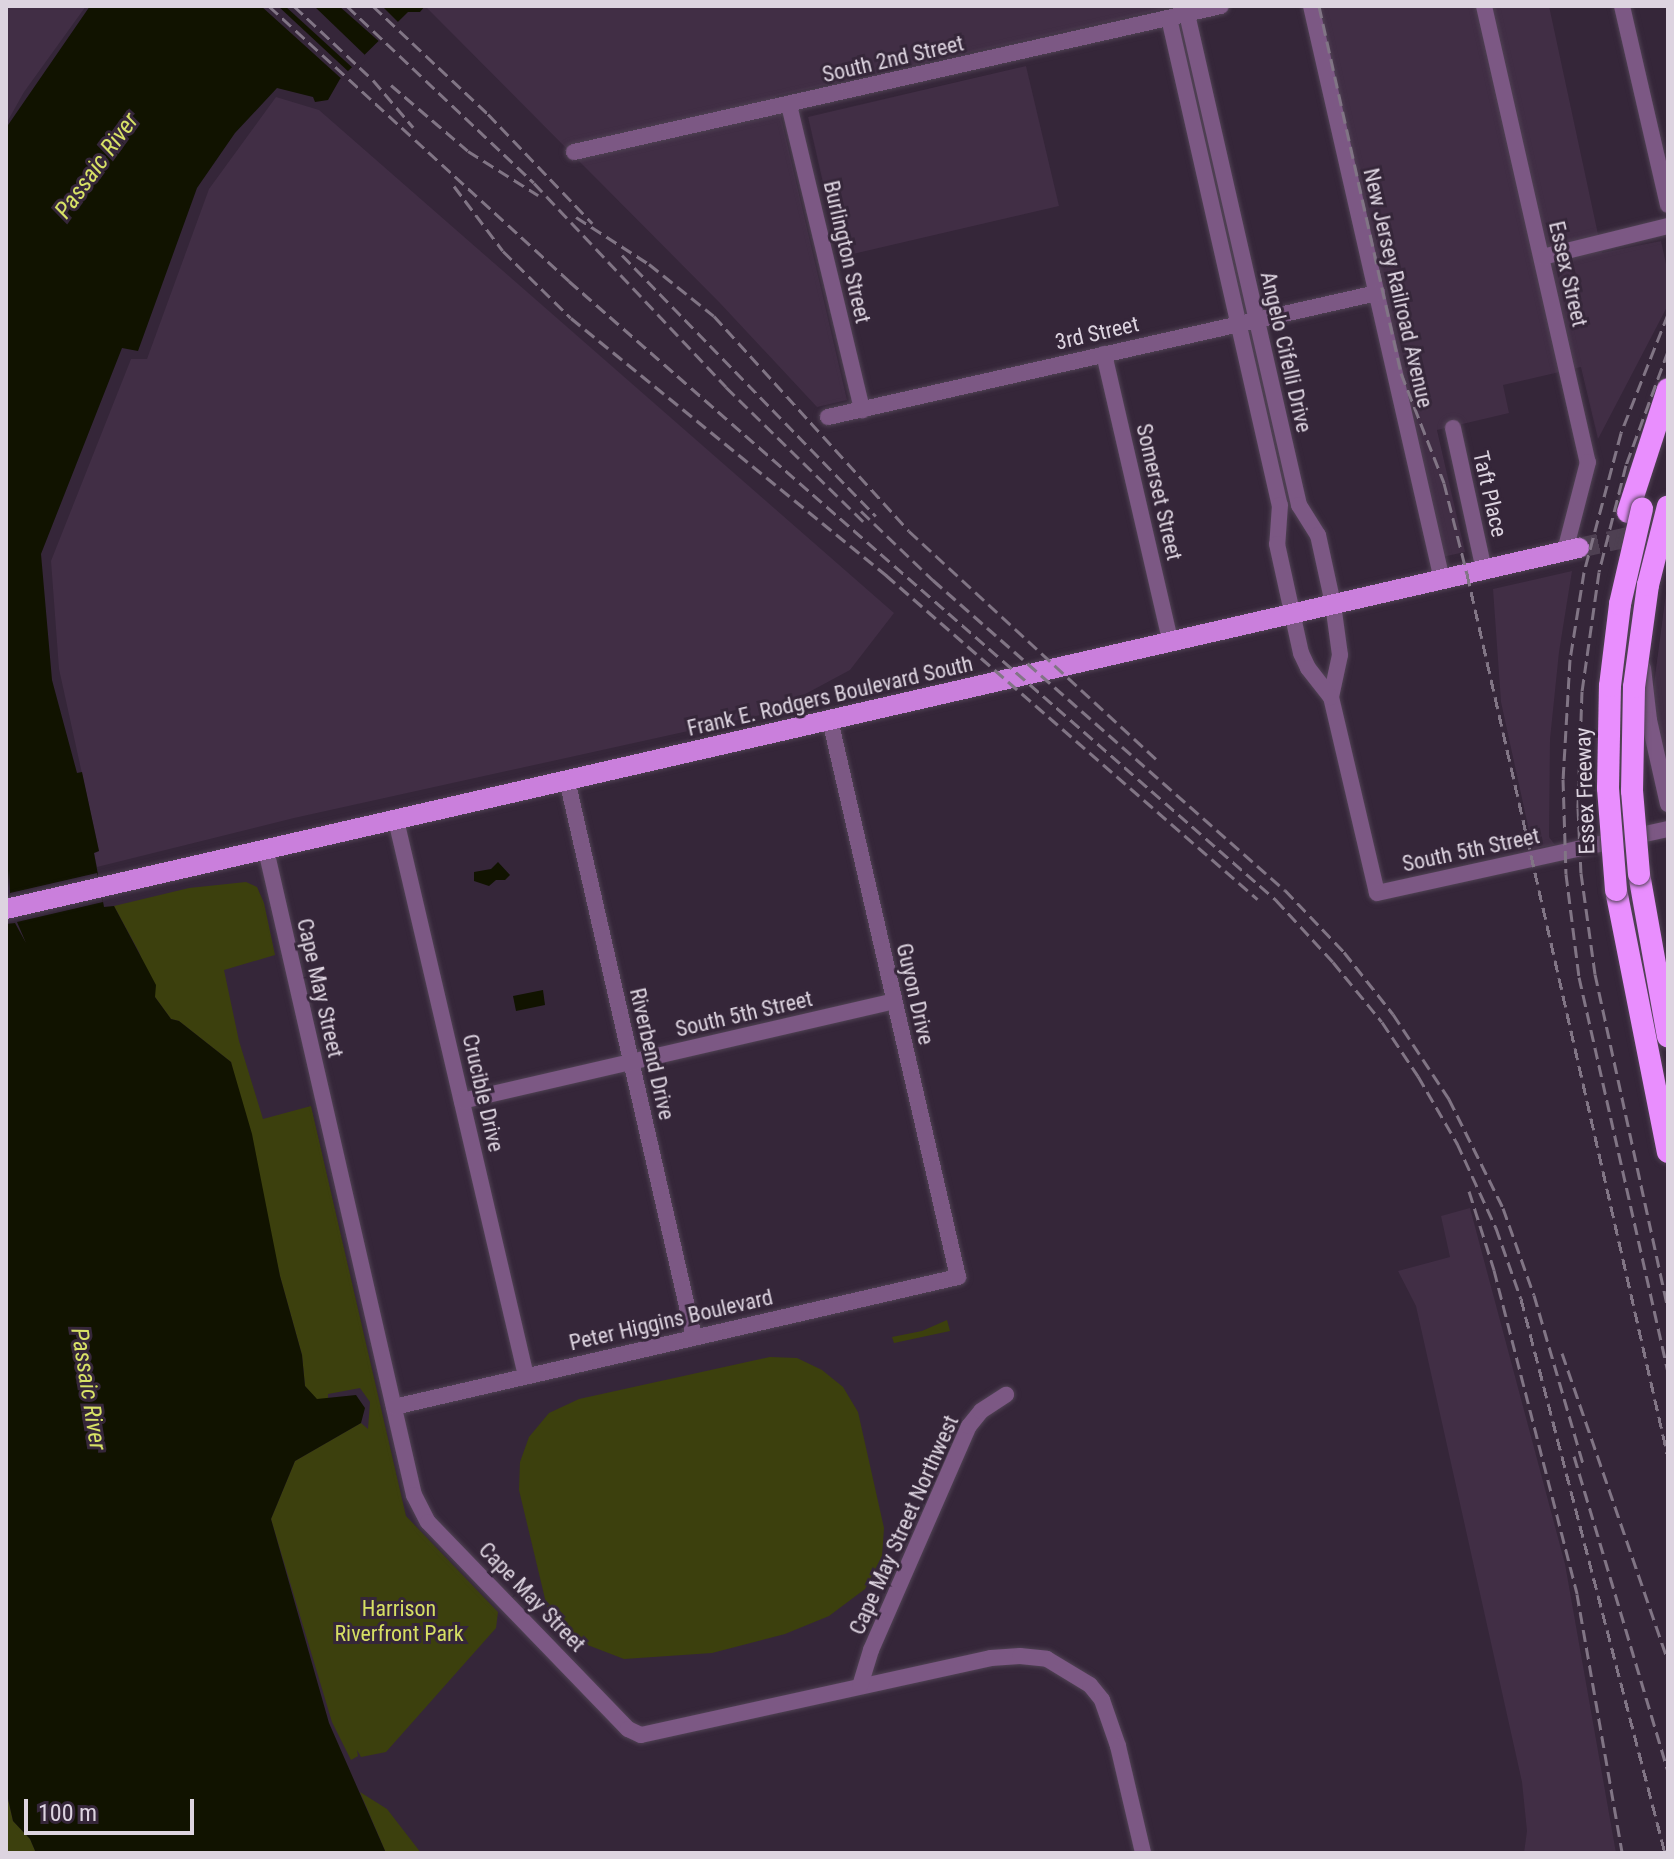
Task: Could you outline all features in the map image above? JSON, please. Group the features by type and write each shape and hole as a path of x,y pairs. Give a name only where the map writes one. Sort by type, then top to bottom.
{"highway":[{"path":"1635,511 1668,389"},
{"name":"Essex Freeway","path":"1668,430 1635,511 1612,665 1607,778 1616,890 1668,1152"},
{"path":"1668,506 1648,585 1634,687 1632,769 1639,874 1668,1036"}],"main road":[{"path":"1646,533 1668,528"},
{"name":"Frank E. Rodgers Boulevard South","path":"396,820 1572,550"},
{"path":"10,908 396,820"}],"street":[{"name":"South 2nd Street","path":"574,152 1221,6"},
{"name":"New Jersey Railroad Avenue","path":"1311,6 1442,580"},
{"name":"Essex Street","path":"1484,6 1588,462 1572,550"},
{"path":"1622,6 1668,205"},
{"name":"Angelo Cifelli Drive","path":"1187,14 1299,505 1318,535 1333,604 1340,655 1331,697"},
{"name":"Angelo Cifelli Drive","path":"1169,18 1280,505 1277,544 1292,613 1304,660 1331,697 1377,893"},
{"name":"Burlington Street","path":"789,105 862,410"},
{"path":"1542,257 1668,226"},
{"name":"3rd Street","path":"828,417 1377,293"},
{"name":"Somerset Street","path":"1104,354 1167,642"},
{"name":"Taft Place","path":"1453,428 1484,570"},
{"path":"1646,533 1643,671 1649,720 1668,804"},
{"name":"Guyon Drive","path":"830,720 958,1277"},
{"name":"Riverbend Drive","path":"567,780 694,1337"},
{"name":"Crucible Drive","path":"396,820 526,1376"},
{"name":"South 5th Street","path":"1377,893 1668,829"},
{"name":"Cape May Street","path":"266,850 414,1495 424,1516 634,1733 648,1735 991,1658 1020,1656 1047,1659 1074,1673 1090,1685 1102,1700 1118,1746 1143,1853"},
{"name":"South 5th Street","path":"462,1101 894,1001"},
{"name":"Peter Higgins Boulevard","path":"394,1407 958,1277"},
{"name":"Cape May Street Northwest","path":"860,1686 871,1650 969,1426 981,1411 1006,1395"}],"shaded area":[{"path":"6,6 86,6 24,92 6,124"},
{"path":"425,6 1177,6 776,96 847,400 817,407 719,302"},
{"path":"1314,6 1549,6 1602,253 1661,241 1668,273 1668,305 1598,439 1581,367 1503,385 1509,413 1437,430 1465,552 1442,557"},
{"path":"1026,66 1059,206 840,257 808,117"},
{"path":"276,97 319,110 894,613 850,670 770,713 294,818 97,867 94,853 99,851 59,669 51,561 131,359 147,359 209,189"},
{"path":"1572,571 1550,739 1549,837 1555,845 1533,849 1501,702 1493,589"},
{"path":"1668,578 1668,783 1651,707"},
{"path":"1470,1208 1565,1564 1616,1853 1524,1853 1527,1831 1522,1782 1416,1306 1398,1271 1450,1257 1441,1216"}],"green space":[{"name":"Harrison Riverfront Park","path":"246,882 257,887 264,903 275,955 224,970 239,1041 263,1119 311,1106 406,1516 498,1612 496,1628 386,1752 361,1757 357,1750 358,1756 351,1760 332,1722 271,1519 295,1461 361,1423 368,1429 370,1402 360,1388 328,1394 328,1400 316,1399 305,1386 302,1355 280,1276 231,1062 179,1021 171,1019 155,997 139,952 114,906 189,888"},
{"path":"947,1320 950,1331 894,1343 892,1337 922,1331"},
{"path":"770,1357 797,1358 822,1370 843,1387 858,1412 884,1528 882,1556 865,1589 829,1616 785,1634 712,1653 624,1659 572,1639 547,1607 519,1490 520,1462 529,1437 549,1413 579,1399"},
{"path":"6,1790 13,1821 30,1839 36,1853 6,1853"},
{"path":"360,1792 387,1809 421,1853 386,1853"}],"water":[{"name":"Passaic River","path":"90,6 425,6 420,12 408,12 340,79 328,100 315,102 313,97 277,88 235,133 197,188 138,351 122,348 41,554 52,680 77,773 82,772 99,851 94,853 104,907 114,906 156,985 155,997 171,1019 179,1021 231,1062 252,1134 280,1276 302,1355 305,1386 317,1399 356,1395 365,1408 361,1423 295,1461 271,1519 329,1723 386,1853 36,1853 30,1839 13,1821 6,1790 6,128"},
{"path":"498,862 510,875 505,880 496,880 489,886 474,881 474,872 491,869"},
{"path":"543,990 545,1005 516,1011 513,996"}],"pier":[{"path":"261,6 278,6 351,74 344,81"},
{"path":"285,6 314,6 368,58 355,70"},
{"path":"339,6 382,6 401,25 382,44"},
{"path":"9,870 10,893 97,873 103,902 17,922 26,943 15,923 6,924"}],"tunnel":[{"path":"1579,548 1646,533"}],"railway":[{"path":"269,6 569,281 1276,900 1382,1022 1457,1143 1496,1228 1521,1299 1665,1853"},
{"path":"294,6 373,80 413,127"},
{"path":"347,6 534,183 726,387 865,523"},
{"path":"373,6 488,114 592,223"},
{"path":"1319,6 1401,373 1444,483 1467,574 1668,1457"},
{"path":"391,85 468,151 538,195"},
{"path":"454,186 503,251 571,318 886,575 1257,899"},
{"path":"576,217 649,264 714,316 909,531 1158,761"},
{"path":"622,255 876,516"},
{"path":"1668,314 1621,433 1584,572 1570,659 1563,779 1566,874 1579,977 1668,1373"},
{"path":"1668,351 1626,465 1599,572 1582,691 1578,808 1581,873 1595,974 1668,1310"},
{"path":"861,511 933,580 1285,890 1344,952 1393,1014 1449,1099 1503,1208 1534,1295 1584,1467"},
{"path":"1469,1191 1494,1270 1577,1594 1622,1853"},
{"path":"1562,1353 1668,1660"},
{"path":"1574,1456 1668,1771"}]}
